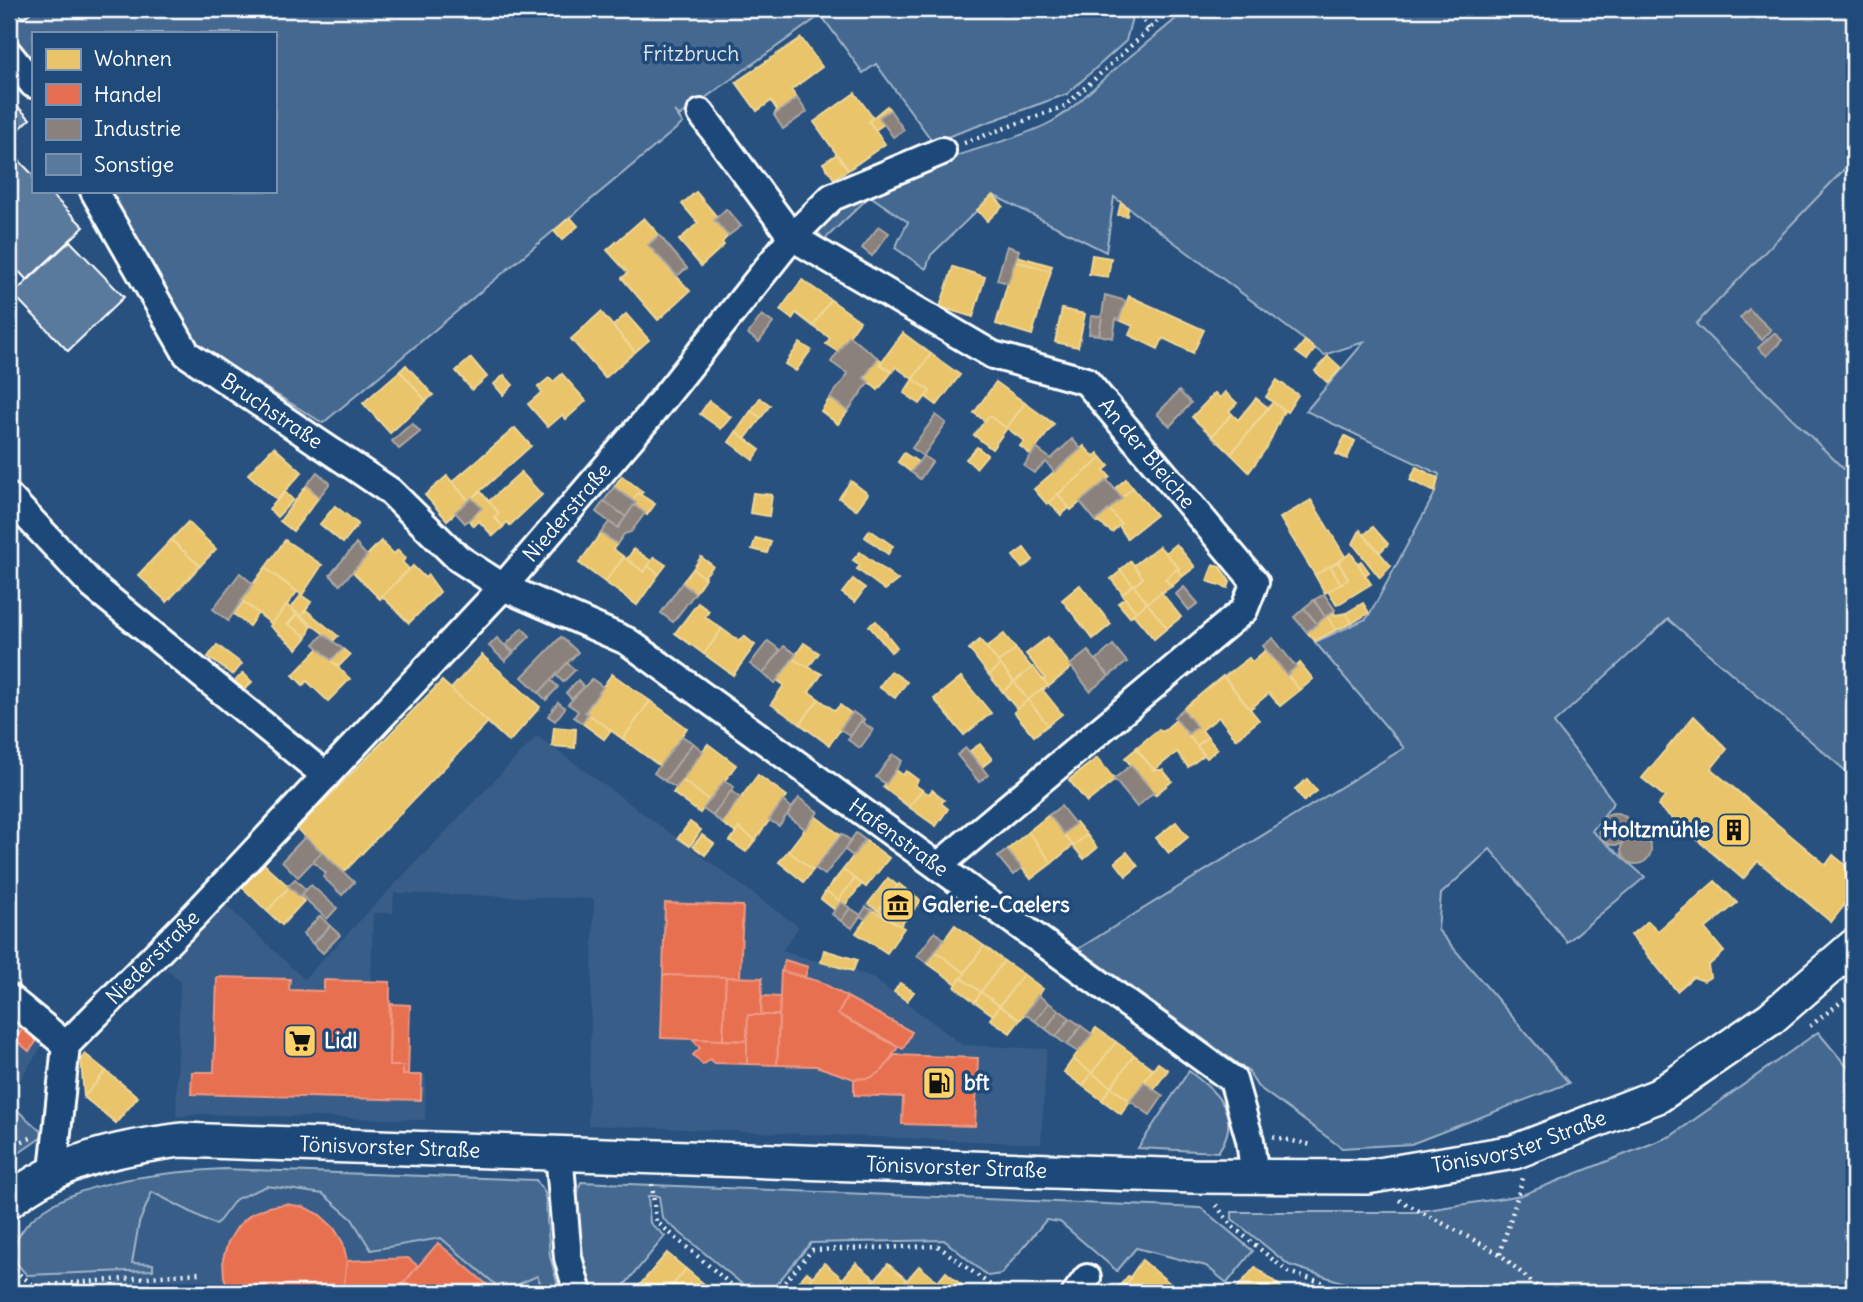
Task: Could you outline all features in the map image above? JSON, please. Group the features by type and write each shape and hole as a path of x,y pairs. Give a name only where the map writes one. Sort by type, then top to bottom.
{"main road":[{"name":"Tönisvorster Straße","path":"9,1201 53,1171 93,1156 181,1140 1255,1178 1367,1177 1514,1152 1658,1096 1771,1018 1854,946"}],"street":[{"path":"9,54 32,83"},
{"path":"701,113 792,236 832,197 942,151"},
{"name":"Bruchstraße","path":"95,192 187,355 390,491 458,558 503,587"},
{"name":"Niederstraße","path":"66,1045 196,914 503,587 648,418 792,236"},
{"name":"An der Bleiche","path":"792,236 993,355 1086,381 1255,582 1244,610 938,866"},
{"path":"9,497 93,586 326,776"},
{"name":"Hafenstraße","path":"503,587 627,640 1233,1080 1250,1140 1255,1178"},
{"path":"9,998 66,1045 55,1128 53,1171"},
{"path":"558,1152 568,1258 579,1293"}],"path":[{"path":"1137,9 1149,30"},
{"path":"942,151 1065,106 1171,9"},
{"path":"1250,1140 1278,1137 1318,1147"},
{"path":"651,1156 656,1221 741,1293"},
{"path":"1193,1176 1233,1227 1288,1272 1357,1293"},
{"path":"1500,1254 1524,1176"},
{"path":"1367,1177 1402,1202 1500,1254 1544,1293"},
{"path":"776,1293 812,1250 938,1245 1001,1293"},
{"path":"9,1251 10,1267 44,1293"},
{"path":"36,1286 199,1273"}],"shaded area":[{"path":"1854,159 1854,479 1696,324"},
{"path":"537,736 799,927 782,951 870,976 963,1045 1047,1049 1041,1144 588,1125 594,899 394,893 393,913 373,913 371,981 390,982 390,1003 410,1004 409,1074 426,1075 425,1120 200,1114 176,1117 180,981 166,969 226,905 304,979"},
{"path":"9,1007 47,1038 9,1097"},
{"path":"267,1186 323,1194 352,1219 371,1250 441,1238 502,1291 538,1275 545,1293 135,1293 154,1289 153,1283 50,1293 27,1275 152,1270 132,1263 139,1223 152,1192 216,1225 236,1199"}],"green space":[{"name":"Fritzbruch","path":"9,9 1127,9 1132,17 1126,41 1067,94 933,142 876,64 863,73 821,15 680,116 674,111 683,123 323,423 194,344 108,192 276,192 276,32 32,32 32,64 9,34"},
{"path":"1187,9 1854,9 1854,159 1696,324 1854,479 1854,778 1668,619 1554,723 1614,802 1592,831 1645,877 1567,942 1490,849 1441,894 1438,930 1569,1083 1411,1144 1342,1148 1257,1086 1249,1072 1078,949 1404,748 1315,642 1366,619 1370,614 1434,495 1439,474 1306,411 1364,342 1324,355 1114,197 1106,252 993,195 931,255 926,269 895,248 908,222 870,196 824,240 816,229 829,211 853,195 885,180 1029,132 1053,121 1077,104"},
{"path":"1818,1032 1854,1075 1854,1293 1376,1293 1289,1265 1232,1219 1232,1212 1415,1212 1522,1195 1671,1136"},
{"path":"1189,1071 1217,1097 1228,1116 1225,1139 1218,1152 1138,1148"},
{"path":"9,1103 45,1135 16,1155 9,1142"},
{"path":"224,1169 536,1180 545,1193 550,1256 560,1293 545,1293 537,1276 503,1291 441,1238 371,1250 352,1219 323,1194 267,1186 236,1199 216,1225 152,1192 139,1223 132,1263 153,1264 153,1270 27,1275 15,1260 13,1251 20,1234 36,1216 58,1201 113,1182"},
{"path":"581,1182 1201,1208 1253,1251 1227,1283 1206,1266 1136,1248 1117,1271 1060,1222 1046,1220 1001,1274 988,1276 944,1240 811,1243 769,1293 753,1293 662,1218 659,1196 648,1196 650,1223 665,1236 618,1293 594,1293 576,1224 577,1195"},
{"path":"154,1283 155,1288 135,1293 73,1293"}],"building: Wohnen":[{"path":"801,38 822,67 791,90 797,98 774,115 777,110 771,101 757,111 736,82"},
{"path":"855,93 873,118 869,121 885,144 848,170 814,122"},
{"path":"887,106 890,110 879,117 884,124 875,130 869,121"},
{"path":"837,154 848,170 834,179 823,163"},
{"path":"696,192 717,217 714,220 728,236 722,242 724,245 701,266 679,240 698,223 682,204"},
{"path":"993,195 1003,206 987,221 977,210"},
{"path":"1121,202 1128,208 1127,216 1118,215"},
{"path":"570,217 578,226 562,240 554,231"},
{"path":"644,218 659,235 648,245 690,291 658,320 622,278 628,273 607,250"},
{"path":"1092,255 1111,258 1108,277 1089,274"},
{"path":"1017,256 1052,266 1050,271 1016,261"},
{"path":"1014,261 1051,271 1032,335 996,324"},
{"path":"953,267 985,277 973,317 940,307"},
{"path":"802,280 831,300 813,326 796,313 792,319 780,310"},
{"path":"1129,296 1204,330 1193,353 1163,338 1158,349 1129,335 1133,326 1119,320"},
{"path":"831,300 860,321 838,352 826,344 830,338 813,326"},
{"path":"1062,309 1085,314 1078,347 1055,342"},
{"path":"601,312 635,352 605,378 571,339"},
{"path":"626,314 649,340 635,352 613,326"},
{"path":"903,333 931,354 913,379 896,367 892,372 880,364"},
{"path":"1305,341 1315,349 1307,360 1296,352"},
{"path":"800,343 811,350 796,371 785,364"},
{"path":"931,354 960,375 937,405 926,397 930,391 913,379"},
{"path":"1328,356 1341,368 1328,383 1315,371"},
{"path":"471,358 487,377 472,390 456,371"},
{"path":"878,358 882,361 880,364 892,372 878,390 864,378"},
{"path":"406,365 433,395 426,401 400,371"},
{"path":"400,371 426,401 390,433 363,403"},
{"path":"562,374 586,401 566,419 562,415 548,427 528,404 542,392 538,387 549,378 553,382"},
{"path":"504,375 513,385 503,395 494,384"},
{"path":"913,379 930,391 920,404 904,393"},
{"path":"1277,380 1298,395 1287,412 1266,397"},
{"path":"996,382 1025,403 1007,428 989,416 985,421 974,413"},
{"path":"1225,392 1237,403 1229,411 1232,414 1212,436 1192,417 1215,393 1220,398"},
{"path":"760,398 770,405 761,418 751,411"},
{"path":"830,398 848,411 838,424 821,411"},
{"path":"1256,398 1268,408 1231,454 1212,436 1232,414 1238,420"},
{"path":"709,401 731,417 721,429 700,414"},
{"path":"1273,402 1284,411 1267,447 1249,472 1231,454"},
{"path":"1025,403 1054,424 1031,455 1020,446 1024,441 1007,428"},
{"path":"751,411 761,418 745,439 736,432"},
{"path":"989,416 1007,428 992,449 974,435"},
{"path":"515,428 531,446 469,501 452,482"},
{"path":"736,432 760,450 753,460 729,442"},
{"path":"1345,436 1355,441 1347,459 1336,454"},
{"path":"1084,446 1090,453 1095,456 1098,453 1102,458 1047,504 1034,489"},
{"path":"274,447 302,472 277,500 248,474"},
{"path":"977,447 987,455 976,468 966,459"},
{"path":"904,453 918,462 911,472 898,462"},
{"path":"1102,458 1109,466 1104,470 1110,477 1071,510 1058,494"},
{"path":"1416,467 1438,478 1435,492 1410,480"},
{"path":"521,472 542,495 510,525 507,522 503,527 494,517 499,513 488,502"},
{"path":"447,476 469,501 447,520 425,495"},
{"path":"622,476 643,492 632,501 614,487"},
{"path":"1126,479 1133,488 1122,498 1114,489"},
{"path":"851,481 868,494 856,510 839,498"},
{"path":"307,485 319,497 293,531 280,521"},
{"path":"1133,488 1156,515 1127,538 1108,509"},
{"path":"480,491 499,513 494,517 503,527 493,536 479,521 474,526 469,520 482,508 472,498"},
{"path":"285,492 293,500 277,517 269,509"},
{"path":"638,493 655,504 647,515 632,501"},
{"path":"753,493 772,495 769,516 750,513"},
{"path":"1058,494 1069,508 1061,515 1049,502"},
{"path":"1311,500 1346,558 1315,575 1280,518"},
{"path":"335,506 358,524 343,543 320,524"},
{"path":"1109,509 1121,524 1112,532 1096,521"},
{"path":"188,522 216,549 200,566 171,540"},
{"path":"1373,527 1388,544 1380,552 1364,535"},
{"path":"870,530 893,546 888,554 865,537"},
{"path":"1360,530 1391,566 1380,578 1353,544"},
{"path":"601,533 617,544 613,549 624,557 605,582 579,563"},
{"path":"756,538 771,542 767,553 752,549"},
{"path":"171,540 200,566 167,602 138,575"},
{"path":"285,540 322,565 302,595 265,568"},
{"path":"381,541 394,554 398,550 406,558 402,562 409,569 380,599 352,571"},
{"path":"1176,544 1195,567 1183,576 1165,553"},
{"path":"1159,546 1179,568 1165,579 1172,586 1147,603 1133,586 1143,578 1133,566"},
{"path":"1024,548 1033,560 1022,568 1013,556"},
{"path":"634,549 651,561 644,572 627,559"},
{"path":"860,552 898,580 885,590 857,569 860,565 853,560"},
{"path":"1351,553 1371,584 1337,605 1328,591 1348,579 1338,562"},
{"path":"624,557 644,572 648,566 659,574 637,605 605,582"},
{"path":"654,557 666,565 659,574 648,566"},
{"path":"701,557 713,566 704,577 693,569"},
{"path":"1131,561 1143,578 1133,586 1120,570"},
{"path":"1361,561 1369,572 1365,575 1358,563"},
{"path":"1338,562 1348,579 1341,584 1330,566"},
{"path":"1213,565 1220,567 1230,582 1228,588 1207,581"},
{"path":"413,566 425,578 428,575 440,592 409,623 382,596"},
{"path":"1330,566 1341,584 1325,593 1315,575"},
{"path":"265,568 297,592 272,624 241,600"},
{"path":"693,569 705,578 695,593 682,583"},
{"path":"1177,569 1183,576 1172,586 1165,579"},
{"path":"1121,571 1133,585 1123,594 1111,579"},
{"path":"853,579 865,588 855,602 842,593"},
{"path":"1080,585 1111,624 1093,639 1062,600"},
{"path":"1133,585 1147,603 1136,612 1122,594"},
{"path":"1161,592 1181,617 1167,628 1147,603"},
{"path":"301,595 311,602 301,616 291,608"},
{"path":"1125,598 1136,612 1130,617 1118,603"},
{"path":"243,602 258,613 249,626 234,614"},
{"path":"698,603 709,611 705,617 722,629 704,654 675,633"},
{"path":"1147,603 1167,628 1154,639 1133,614"},
{"path":"1363,603 1369,613 1352,623 1346,613"},
{"path":"287,605 297,614 288,624 307,637 297,649 270,626"},
{"path":"306,610 338,636 333,641 301,616"},
{"path":"1334,612 1335,615 1346,613 1352,623 1336,630 1327,616"},
{"path":"297,614 311,626 307,637 288,624"},
{"path":"1327,616 1336,630 1315,641 1307,632"},
{"path":"876,621 897,647 891,652 869,626"},
{"path":"722,629 739,641 744,636 755,645 733,675 704,654"},
{"path":"1004,634 1016,649 998,662 986,648"},
{"path":"1048,637 1072,667 1048,687 1042,680 1045,678 1026,654"},
{"path":"980,640 1001,665 989,675 969,649"},
{"path":"804,643 819,653 807,669 793,659"},
{"path":"217,645 242,664 233,675 208,657"},
{"path":"319,648 350,679 328,701 307,681 303,685 293,675"},
{"path":"343,649 350,655 338,667 331,660"},
{"path":"1016,649 1032,668 1014,682 998,662"},
{"path":"1266,650 1300,690 1280,706 1269,693 1250,709 1224,677 1249,658 1252,662"},
{"path":"482,655 540,707 509,742 451,689"},
{"path":"793,659 822,674 809,692 819,699 800,724 771,704 784,685 777,680"},
{"path":"1300,663 1313,679 1300,690 1287,675"},
{"path":"1001,665 1014,682 1003,692 989,675"},
{"path":"1033,667 1048,686 1028,700 1014,682"},
{"path":"891,671 907,682 895,698 879,687"},
{"path":"243,673 252,682 237,696 228,688"},
{"path":"612,674 650,701 623,739 585,712"},
{"path":"1223,676 1259,720 1236,739 1219,717 1202,730 1207,737 1197,746 1188,734 1197,727 1183,709"},
{"path":"961,677 991,713 964,735 934,699"},
{"path":"442,681 488,722 343,873 297,829"},
{"path":"1014,682 1028,700 1017,709 1003,692"},
{"path":"1042,689 1062,714 1048,725 1028,700"},
{"path":"819,699 835,711 840,705 852,714 829,745 800,724"},
{"path":"1028,700 1048,725 1034,736 1014,712"},
{"path":"650,701 687,728 660,766 623,739"},
{"path":"588,714 611,730 604,739 582,723"},
{"name":"Holtzmühle","path":"1694,716 1727,749 1711,769 1826,865 1833,855 1854,872 1854,893 1831,922 1758,861 1743,879 1658,806 1665,797 1642,778"},
{"path":"1176,720 1204,755 1188,767 1177,752 1154,770 1136,748 1159,729 1162,732"},
{"path":"554,727 576,729 575,748 552,746"},
{"path":"1207,737 1217,749 1207,758 1197,746"},
{"path":"708,744 736,765 710,801 681,780"},
{"path":"980,744 992,759 982,767 970,751"},
{"path":"1136,749 1154,770 1163,770 1172,781 1155,795 1125,758"},
{"path":"1097,758 1115,780 1087,802 1069,780"},
{"path":"896,770 903,775 906,771 918,780 915,785 922,790 909,807 883,787"},
{"path":"758,775 787,796 755,840 739,828 736,833 722,823"},
{"path":"1307,779 1317,791 1304,801 1295,789"},
{"path":"682,780 709,800 700,813 673,793"},
{"path":"922,790 929,794 932,790 944,800 941,803 948,809 936,826 909,807"},
{"path":"1049,815 1073,845 1052,863 1028,832"},
{"path":"815,816 840,835 813,870 788,851"},
{"path":"690,822 701,830 690,846 678,838"},
{"path":"1076,822 1087,835 1073,846 1064,834"},
{"path":"1176,822 1188,837 1169,853 1156,838"},
{"path":"739,828 755,840 746,852 730,841"},
{"path":"1028,832 1052,863 1031,879 1007,850"},
{"path":"702,835 714,844 705,855 693,846"},
{"path":"1087,835 1097,848 1084,859 1073,846"},
{"path":"865,840 889,858 866,887 843,870"},
{"path":"788,851 813,870 804,882 779,862"},
{"path":"1127,852 1138,866 1126,876 1115,862"},
{"path":"264,864 289,887 267,911 242,887"},
{"path":"843,870 855,879 838,900 826,891"},
{"path":"888,878 898,886 878,911 868,904"},
{"path":"855,879 862,884 845,905 838,900"},
{"path":"1715,881 1737,903 1705,929 1724,952 1708,966 1710,977 1704,981 1693,977 1677,991 1631,935 1648,921 1658,931"},
{"path":"899,884 921,901 900,926 878,911"},
{"path":"289,887 304,901 282,925 267,911"},
{"path":"826,891 841,902 835,910 821,899"},
{"path":"872,910 904,928 887,953 856,933"},
{"path":"955,925 984,946 965,973 935,952"},
{"path":"984,946 1004,961 981,992 961,978"},
{"path":"824,950 857,960 853,971 821,962"},
{"path":"936,952 965,973 957,984 927,963"},
{"path":"1004,961 1023,974 1000,1006 981,992"},
{"path":"1023,974 1043,989 1020,1020 1000,1006"},
{"path":"961,978 981,992 975,1002 955,987"},
{"path":"900,983 914,992 907,1001 894,992"},
{"path":"981,992 1000,1006 993,1015 975,1002"},
{"path":"1000,1006 1020,1020 1010,1033 990,1019"},
{"path":"1096,1028 1116,1042 1092,1073 1073,1059"},
{"path":"1116,1042 1134,1055 1111,1087 1092,1073"},
{"path":"85,1054 106,1071 84,1097 81,1059"},
{"path":"1134,1055 1153,1069 1130,1101 1111,1087"},
{"path":"1073,1059 1092,1073 1083,1086 1064,1072"},
{"path":"1158,1063 1168,1070 1154,1089 1144,1082"},
{"path":"106,1071 138,1097 116,1123 84,1097"},
{"path":"1092,1073 1111,1087 1102,1100 1083,1086"},
{"path":"1111,1087 1130,1101 1121,1114 1102,1100"},
{"path":"667,1253 686,1269 666,1293 647,1293 639,1286"},
{"path":"1142,1260 1178,1290 1174,1288 1169,1293 1119,1293"},
{"path":"824,1263 843,1279 831,1293 799,1293"},
{"path":"856,1263 875,1279 864,1293 831,1293"},
{"path":"888,1264 907,1280 896,1293 864,1293"},
{"path":"919,1266 938,1282 929,1293 896,1293"},
{"path":"1255,1267 1276,1283 1267,1293 1233,1293"},
{"path":"686,1269 705,1285 699,1293 666,1293"},
{"path":"807,1272 813,1277 802,1291 795,1286"},
{"path":"946,1272 965,1288 961,1293 929,1293"},
{"path":"1128,1276 1131,1278 1119,1293 1116,1290"},
{"path":"1276,1283 1287,1293 1267,1293"}],"building: Handel":[{"path":"665,903 743,906 740,978 663,975"},
{"path":"785,960 808,967 805,977 782,971"},
{"path":"781,971 821,982 847,997 838,1014 898,1047 883,1070 870,1078 854,1079 816,1066 777,1065"},
{"path":"663,975 726,977 723,1040 661,1038"},
{"path":"217,977 290,979 289,990 324,991 324,980 390,982 389,1066 403,1066 403,1075 422,1075 421,1100 191,1094 192,1072 214,1072"},
{"path":"726,977 762,978 761,1015 748,1015 747,1041 723,1040"},
{"path":"762,996 780,997 779,1015 761,1015"},
{"path":"847,997 912,1032 903,1049 838,1014"},
{"path":"391,1004 410,1005 408,1075 403,1075 403,1066 389,1066"},
{"path":"748,1015 779,1015 777,1065 746,1064"},
{"path":"26,1025 40,1037 29,1051 14,1039"},
{"path":"692,1039 747,1041 747,1064 714,1063 711,1059 703,1065 693,1055 700,1048"},
{"path":"894,1055 978,1058 975,1126 902,1124 903,1097 854,1095 854,1079 870,1078 883,1070"},
{"path":"286,1204 304,1207 320,1215 334,1228 343,1243 347,1261 344,1284 339,1293 230,1293 224,1277 223,1259 228,1242 238,1226 251,1214"},
{"path":"438,1243 497,1293 395,1293"},
{"path":"408,1258 418,1266 395,1293 339,1293 344,1284 347,1261"}],"building: Industrie":[{"path":"797,98 807,112 783,129 774,115"},
{"path":"890,110 904,130 893,137 879,117"},
{"path":"726,209 741,226 728,236 714,220"},
{"path":"879,226 889,233 872,256 862,248"},
{"path":"659,235 687,268 677,276 648,245"},
{"path":"1007,246 1019,250 1008,283 997,280"},
{"path":"1105,295 1126,301 1119,320 1116,319 1113,338 1099,335"},
{"path":"1749,309 1771,330 1762,340 1740,318"},
{"path":"762,315 773,323 759,342 748,334"},
{"path":"1091,316 1102,317 1099,335 1089,334"},
{"path":"1774,333 1782,340 1767,356 1758,348"},
{"path":"849,336 878,358 864,378 869,382 848,411 830,398 848,374 831,362"},
{"path":"1179,391 1191,403 1170,426 1157,414"},
{"path":"936,415 946,423 923,456 912,448"},
{"path":"412,423 420,432 399,449 392,441"},
{"path":"1072,439 1081,449 1054,472 1046,462 1034,473 1024,466 1036,448 1051,459"},
{"path":"923,456 932,462 920,479 911,472"},
{"path":"317,472 330,483 319,497 307,485"},
{"path":"1107,480 1122,498 1096,521 1080,502"},
{"path":"614,487 636,503 626,517 604,501"},
{"path":"472,498 482,508 465,523 455,512"},
{"path":"604,501 626,517 618,528 596,512"},
{"path":"634,505 645,513 631,532 624,534 617,544 601,533 609,522 618,528"},
{"path":"356,544 367,556 340,585 330,575"},
{"path":"240,573 253,584 228,621 213,609"},
{"path":"682,583 695,593 673,622 661,613"},
{"path":"1184,587 1198,603 1189,610 1176,594"},
{"path":"1324,594 1335,610 1325,617 1314,600"},
{"path":"1314,600 1325,617 1317,624 1304,608"},
{"path":"1304,608 1317,624 1307,632 1294,617"},
{"path":"522,628 530,636 514,652 506,645"},
{"path":"324,634 343,649 331,660 314,644"},
{"path":"561,637 578,652 539,693 522,677"},
{"path":"497,638 513,653 505,661 489,646"},
{"path":"1273,638 1296,667 1287,675 1263,646"},
{"path":"768,641 780,650 763,674 750,664"},
{"path":"1113,645 1127,662 1109,676 1096,660"},
{"path":"784,646 796,654 775,683 763,674"},
{"path":"1088,651 1109,676 1090,691 1070,665"},
{"path":"567,663 575,670 563,682 556,675"},
{"path":"592,679 603,687 585,712 588,714 582,723 574,717 578,711 568,704"},
{"path":"551,680 558,687 546,700 539,693"},
{"path":"578,680 584,687 572,699 566,693"},
{"path":"558,702 565,708 555,721 548,716"},
{"path":"1183,709 1197,727 1188,734 1174,717"},
{"path":"853,712 864,720 851,736 840,729"},
{"path":"861,721 873,730 860,748 848,740"},
{"path":"682,736 693,743 665,781 654,773"},
{"path":"693,743 703,751 676,788 665,781"},
{"path":"966,748 988,775 979,782 957,755"},
{"path":"893,754 902,761 886,784 876,777"},
{"path":"1131,765 1154,792 1137,807 1114,779"},
{"path":"724,781 734,787 713,816 703,809"},
{"path":"731,791 740,798 722,823 713,816"},
{"path":"799,798 818,812 805,829 787,815"},
{"path":"783,801 792,808 779,826 769,820"},
{"path":"1061,806 1075,824 1064,834 1049,815"},
{"path":"1615,813 1626,818 1631,829 1626,840 1615,845 1604,840 1599,829 1604,818"},
{"path":"856,833 865,840 853,856 844,849"},
{"path":"842,834 851,841 825,875 815,868"},
{"path":"1636,834 1642,835 1650,843 1650,855 1642,863 1636,864 1630,863 1622,855 1621,849 1622,843 1630,835"},
{"path":"305,837 322,852 298,877 282,861"},
{"path":"1007,850 1022,868 1013,875 998,857"},
{"path":"322,852 354,882 342,895 323,877 326,873 313,861"},
{"path":"295,879 306,890 300,897 288,886"},
{"path":"311,885 337,908 327,919 301,895"},
{"path":"841,902 850,908 841,921 832,914"},
{"path":"866,907 872,910 865,919 860,916"},
{"path":"850,908 861,915 852,928 841,921"},
{"path":"320,916 330,926 313,944 303,934"},
{"path":"330,926 340,935 323,953 313,944"},
{"path":"935,932 944,939 927,963 917,956"},
{"path":"1038,995 1049,1003 1035,1021 1025,1014"},
{"path":"1049,1003 1059,1010 1046,1029 1035,1021"},
{"path":"1059,1010 1070,1018 1056,1037 1046,1029"},
{"path":"1070,1018 1081,1026 1067,1045 1056,1037"},
{"path":"1081,1026 1092,1034 1078,1052 1067,1045"},
{"path":"1144,1082 1163,1096 1150,1115 1130,1101"}],"building: Sonstige":[{"path":"16,9 35,9 23,18"},
{"path":"9,98 30,119 9,139"},
{"path":"9,150 32,174 32,192 49,192 84,227 27,280 9,261"},
{"path":"70,241 124,297 68,351 13,294"}],"place":[{"name":"Holtzmühle","path":"1734,830"},
{"name":"Galerie-Caelers","path":"898,905"},
{"name":"Lidl","path":"300,1041"},
{"name":"bft","path":"939,1083"}]}
